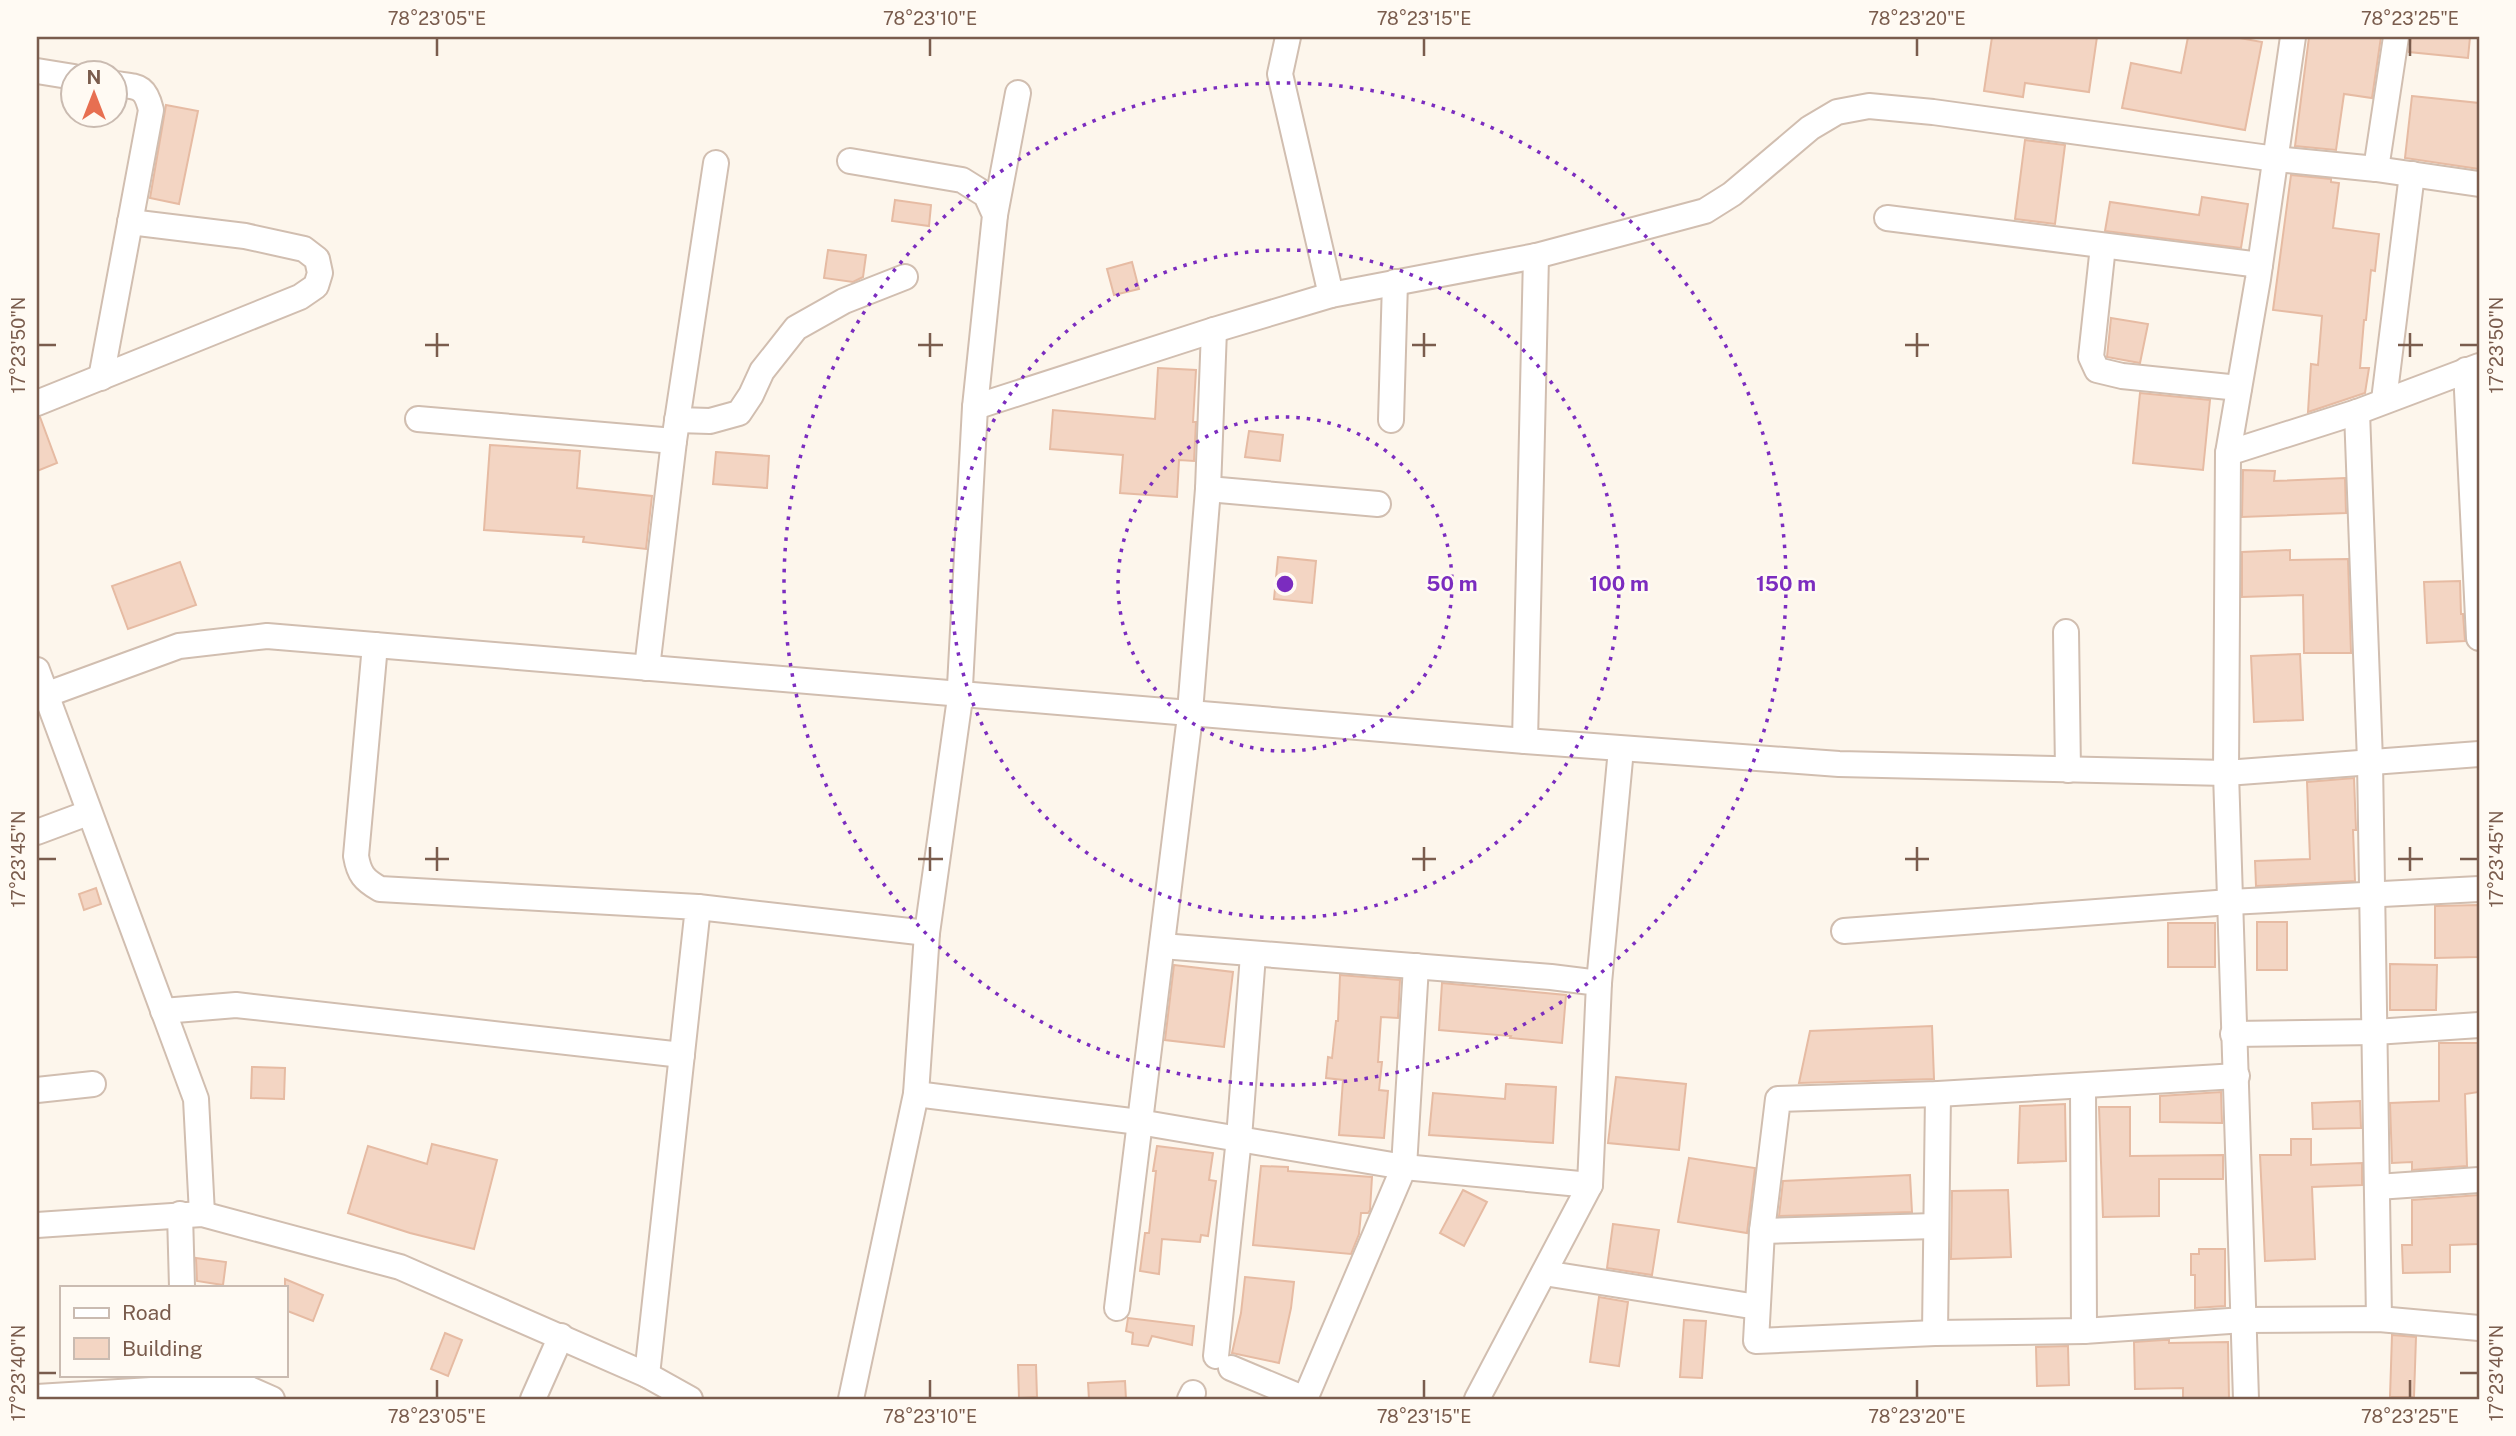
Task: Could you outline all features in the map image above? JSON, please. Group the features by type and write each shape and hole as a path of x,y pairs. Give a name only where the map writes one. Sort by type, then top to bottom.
{"street":[{"path":"1288,37 1280,74 1331,295"},
{"path":"2246,1399 2226,773 2228,453 2260,265 2293,37"},
{"path":"2376,169 2396,37"},
{"path":"37,71 60,75"},
{"path":"101,378 151,110 145,92 130,86"},
{"path":"852,1399 916,1094 927,933 959,694 975,407 995,215 1018,93"},
{"path":"975,407 1331,295 1536,256 1705,211 1732,194 1810,128 1837,112 1868,106 1933,112 2479,184"},
{"path":"850,161 962,180 986,195 995,215"},
{"path":"646,667 676,431 716,163"},
{"path":"2384,400 2412,174"},
{"path":"1887,218 2260,265"},
{"path":"37,403 300,297 316,286 320,273 317,259 304,249 281,242 130,222"},
{"path":"2103,246 2091,357 2097,370 2122,376 2239,388"},
{"path":"1525,741 1536,256"},
{"path":"418,418 676,431 739,413 762,371 796,328 844,301 905,277"},
{"path":"1391,420 1395,282"},
{"path":"1117,1308 1190,713 1209,489 1214,330"},
{"path":"2228,453 2357,412 2473,368 2479,638"},
{"path":"2357,412 2370,761 2379,1319"},
{"path":"1209,489 1378,504"},
{"path":"2066,632 2068,770"},
{"path":"41,696 179,646 267,636 1621,749 1839,764 2226,773 2479,754"},
{"path":"375,645 356,856 358,871 366,881 380,889 698,907 927,933"},
{"path":"37,670 41,696 196,1099 191,1214 182,1286"},
{"path":"1477,1399 1590,1185 1599,983 1621,749"},
{"path":"37,832 88,813"},
{"path":"1844,931 2230,902 2479,889"},
{"path":"647,1374 698,907"},
{"path":"1162,946 1599,983"},
{"path":"1253,955 1224,1362 1305,1399 1404,1167 1416,966"},
{"path":"163,1011 236,1005 682,1055"},
{"path":"2233,1034 2375,1032 2479,1025"},
{"path":"2237,1076 1938,1094 1778,1098 1762,1231 1756,1341 2084,1331 2244,1320 2379,1319 2479,1328"},
{"path":"37,1090 93,1084"},
{"path":"2083,1086 2084,1331"},
{"path":"916,1094 1139,1122 1404,1167 1590,1185"},
{"path":"1935,1334 1938,1094"},
{"path":"2377,1187 2479,1180"},
{"path":"37,1225 191,1214 400,1267 647,1374 690,1399"},
{"path":"1762,1231 1935,1226"},
{"path":"1544,1273 1757,1307"},
{"path":"533,1399 561,1336"},
{"path":"37,1397 184,1387 247,1388 272,1399"}],"building":[{"path":"1992,37 2097,37 2089,92 2025,83 2023,97 1984,91"},
{"path":"2188,37 2234,37 2262,42 2245,130 2122,108 2131,63 2181,73"},
{"path":"2309,37 2381,37 2372,98 2344,94 2336,150 2295,146"},
{"path":"2411,37 2470,37 2468,58 2409,52"},
{"path":"2412,96 2479,103 2479,169 2405,158"},
{"path":"166,105 198,111 179,204 150,198"},
{"path":"2025,140 2065,145 2055,224 2015,219"},
{"path":"2291,175 2331,179 2331,182 2339,183 2333,228 2379,234 2375,271 2371,270 2364,320 2360,368 2369,368 2365,393 2308,412 2311,364 2318,365 2322,316 2273,310"},
{"path":"2202,197 2248,204 2241,248 2105,231 2110,202 2199,215"},
{"path":"895,200 931,205 929,226 892,221"},
{"path":"828,250 866,255 863,277 853,282 824,278"},
{"path":"1132,262 1139,289 1114,295 1107,269"},
{"path":"2111,318 2148,324 2140,363 2107,357"},
{"path":"1158,368 1196,370 1194,461 1179,460 1177,497 1120,493 1123,455 1050,449 1053,410 1155,419"},
{"path":"2140,393 2210,400 2203,470 2133,463"},
{"path":"40,417 57,463 37,471 37,418"},
{"path":"1249,431 1283,435 1280,461 1245,457"},
{"path":"490,445 580,451 577,488 652,496 646,549 583,542 584,537 484,530"},
{"path":"716,452 769,456 767,488 713,484"},
{"path":"2243,470 2275,471 2274,481 2345,478 2346,513 2242,517"},
{"path":"2290,550 2290,560 2348,559 2351,653 2304,653 2303,595 2242,597 2242,552"},
{"path":"1278,557 1316,561 1312,603 1274,599"},
{"path":"180,562 196,605 128,629 112,586"},
{"path":"2460,581 2465,641 2427,643 2424,582"},
{"path":"2300,654 2303,720 2254,722 2251,656"},
{"path":"2354,778 2355,881 2256,886 2255,861 2310,859 2307,782"},
{"path":"96,888 101,904 84,910 79,894"},
{"path":"2478,905 2479,957 2435,958 2435,906"},
{"path":"2257,922 2287,922 2287,970 2257,970"},
{"path":"2168,923 2215,923 2215,967 2168,967"},
{"path":"2390,964 2437,965 2436,1010 2390,1010"},
{"path":"1174,965 1233,972 1224,1047 1165,1040"},
{"path":"1340,975 1400,980 1398,1018 1381,1017 1378,1062 1382,1062 1379,1090 1388,1091 1384,1138 1339,1135 1343,1080 1326,1078 1328,1057 1332,1058 1338,1021"},
{"path":"1442,983 1566,995 1562,1043 1439,1030"},
{"path":"1932,1026 1934,1079 1799,1083 1810,1031"},
{"path":"2439,1043 2479,1043 2479,1092 2465,1094 2467,1166 2412,1170 2412,1162 2392,1163 2390,1103 2439,1101"},
{"path":"252,1067 285,1068 284,1099 251,1098"},
{"path":"1616,1077 1686,1084 1679,1150 1608,1143"},
{"path":"1506,1084 1556,1087 1553,1143 1429,1135 1433,1093 1505,1099"},
{"path":"2221,1092 2222,1123 2160,1122 2160,1096"},
{"path":"2360,1101 2361,1128 2313,1129 2312,1103"},
{"path":"2065,1104 2066,1161 2018,1163 2020,1106"},
{"path":"2099,1107 2130,1107 2130,1156 2223,1155 2223,1179 2159,1179 2159,1216 2103,1217"},
{"path":"2291,1139 2311,1139 2311,1165 2362,1163 2362,1185 2312,1187 2315,1259 2265,1261 2260,1155 2291,1155"},
{"path":"432,1144 497,1160 474,1249 410,1233 348,1213 368,1146 427,1164"},
{"path":"1157,1146 1213,1153 1209,1180 1216,1181 1208,1236 1201,1235 1200,1242 1162,1239 1159,1274 1140,1271 1145,1233 1149,1233"},
{"path":"1689,1158 1755,1168 1747,1233 1678,1222"},
{"path":"1261,1166 1288,1167 1288,1171 1372,1177 1370,1210 1368,1213 1361,1213 1359,1234 1351,1254 1253,1245"},
{"path":"1910,1175 1912,1212 1779,1216 1783,1181"},
{"path":"1463,1190 1487,1202 1464,1246 1440,1233"},
{"path":"2008,1190 2011,1257 1951,1259 1952,1191"},
{"path":"2479,1195 2479,1244 2450,1245 2450,1272 2403,1273 2402,1245 2412,1245 2412,1200"},
{"path":"1613,1224 1659,1230 1652,1275 1607,1268"},
{"path":"2199,1249 2225,1249 2225,1306 2195,1308 2195,1275 2191,1275 2191,1254 2199,1254"},
{"path":"196,1258 226,1262 223,1285 197,1281"},
{"path":"1245,1277 1294,1282 1279,1363 1232,1353 1241,1313"},
{"path":"285,1279 323,1295 313,1321 287,1311"},
{"path":"1599,1297 1628,1302 1619,1366 1590,1362"},
{"path":"1128,1318 1194,1326 1192,1345 1152,1336 1148,1346 1132,1344 1133,1333 1126,1331"},
{"path":"1684,1320 1706,1321 1702,1378 1680,1377"},
{"path":"445,1333 462,1340 448,1376 431,1369"},
{"path":"2392,1335 2416,1337 2414,1397 2390,1397"},
{"path":"2169,1340 2169,1343 2228,1342 2229,1399 2183,1399 2183,1388 2135,1389 2134,1342"},
{"path":"2068,1346 2069,1385 2037,1386 2036,1347"},
{"path":"1018,1365 1036,1365 1037,1397 1019,1398"},
{"path":"1125,1381 1126,1399 1089,1399 1088,1383"}]}
